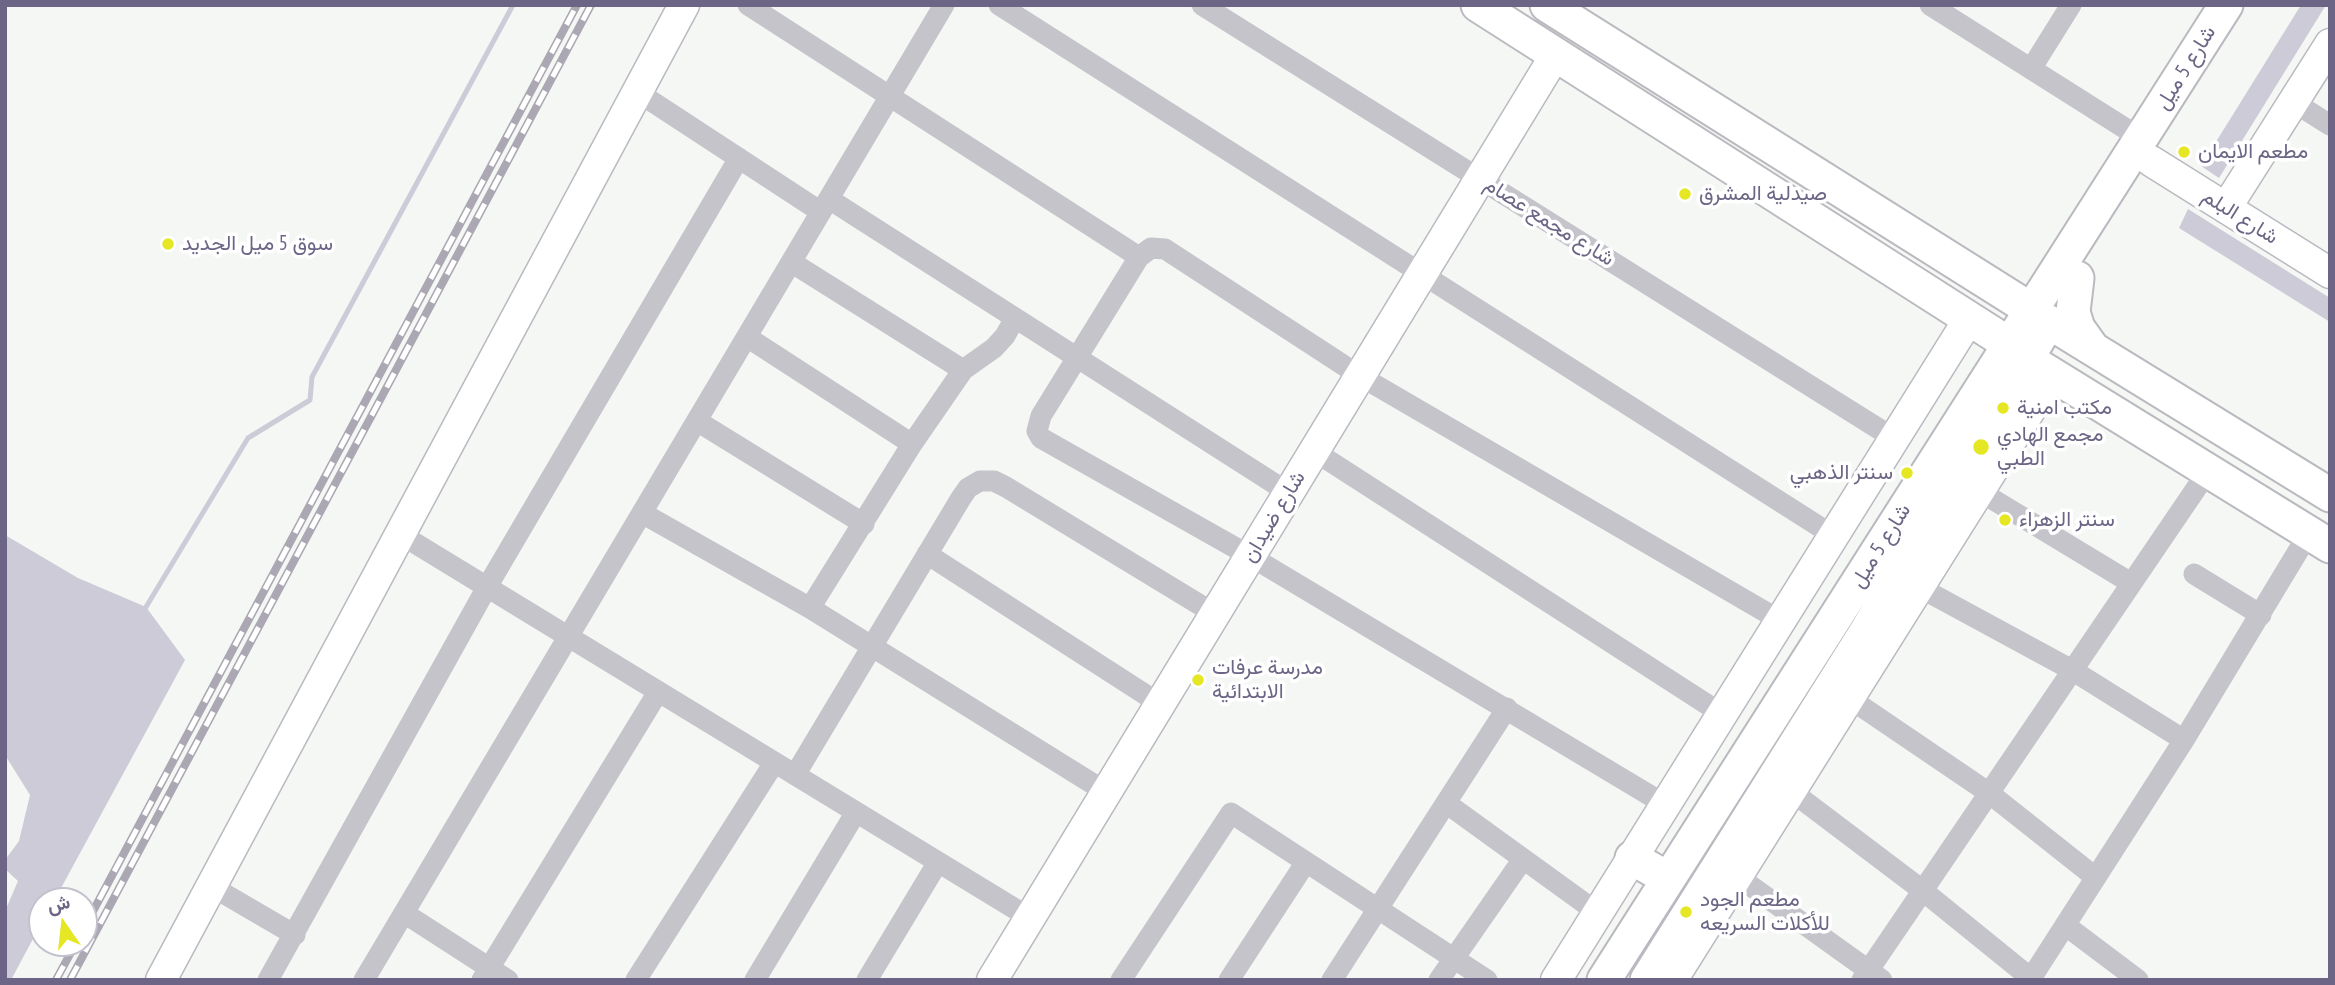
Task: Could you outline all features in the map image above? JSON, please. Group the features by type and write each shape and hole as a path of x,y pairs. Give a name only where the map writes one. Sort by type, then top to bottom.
{"main road":[{"path":"1478,5 1972,320 2038,367 2319,540"},
{"path":"1547,5 2095,351 2330,495"},
{"name":"شارع 5 ميل","path":"2146,150 2226,5"},
{"name":"شارع 5 ميل","path":"1604,980 1839,613 1994,389 2038,367 2041,316 2146,150 2246,5"},
{"path":"1996,288 2012,292 2024,290 2069,272 2073,312 2078,328 2095,351"},
{"path":"1972,320 1989,343 1994,389"},
{"name":"شارع 5 ميل","path":"1647,980 1726,881 1866,632 1994,389"},
{"path":"1839,613 1866,632"},
{"path":"1632,858 1667,878"}],"street":[{"path":"161,980 684,5"},
{"path":"748,5 1139,257"},
{"path":"364,980 944,5"},
{"path":"999,5 1834,536"},
{"name":"شارع مجمع عصام","path":"1202,5 1895,439"},
{"path":"1930,5 2031,69 2146,150"},
{"path":"2031,69 2071,5"},
{"path":"2226,208 2330,44"},
{"name":"شارع ضيدان","path":"992,980 1556,54"},
{"path":"636,91 739,158 825,205 1015,318 1289,493"},
{"path":"2292,101 2330,125"},
{"name":"شارع البلم","path":"2146,150 2226,208 2330,273"},
{"path":"268,980 487,587 739,158"},
{"path":"1666,804 1250,556 1041,438 1037,423 1139,257 1151,248 1165,249 1360,376 1781,621"},
{"path":"791,262 963,370"},
{"path":"810,608 912,444 963,370 994,348 1005,336 1015,318"},
{"path":"1556,980 1972,320"},
{"path":"747,337 912,444"},
{"path":"1681,977 1726,881 1791,791 1979,491 2038,367"},
{"path":"696,421 864,524"},
{"path":"1314,451 1723,714"},
{"path":"1726,881 1871,976 1923,890 2208,471"},
{"path":"795,775 968,488 980,481 994,481 1215,614"},
{"path":"1979,491 2131,583"},
{"path":"642,513 810,608 1106,792"},
{"path":"400,534 1030,918"},
{"path":"1791,791 1923,890 2031,979 2262,615 2319,540"},
{"path":"927,554 1160,704"},
{"path":"2194,574 2262,615"},
{"path":"1919,587 2072,670 2184,740"},
{"path":"486,974 658,691"},
{"path":"1849,698 1989,793 2095,877"},
{"path":"1332,980 1507,708"},
{"path":"636,980 774,763"},
{"path":"1446,803 1598,913"},
{"path":"755,980 856,812"},
{"path":"1121,980 1231,813 1487,980"},
{"path":"1438,980 1523,859"},
{"path":"867,980 938,862"},
{"path":"1228,980 1306,862"},
{"path":"211,886 295,935"},
{"path":"404,914 486,974 508,980"},
{"path":"2064,925 2138,980"}],"shaded area":[{"path":"2301,5 2326,5 2219,178 2201,166"},
{"path":"2188,209 2330,298 2330,322 2179,228"},
{"path":"5,535 78,578 146,607 185,660 62,887 28,887 28,948 11,980 5,980 5,911 18,881 5,869 5,860 19,841 30,795 5,755"}],"waterway":[{"path":"146,607 248,438 310,400 312,377 513,5"}],"railway":[{"path":"98,902 577,5"},
{"path":"70,980 591,5"},
{"path":"56,980 68,957"}],"place":[{"name":"مطعم الايمان","path":"2184,152"},
{"name":"صيدلية المشرق","path":"1685,194"},
{"name":"سوق 5 ميل الجديد","path":"168,244"},
{"name":"مكتب امنية","path":"2003,408"},
{"name":"مجمع الهادي الطبي","path":"1981,447"},
{"name":"سنتر الذهبي","path":"1907,473"},
{"name":"سنتر الزهراء","path":"2005,520"},
{"name":"مدرسة عرفات الابتدائية","path":"1198,680"},
{"name":"مطعم الجود للأكلات السريعه","path":"1686,912"}]}
